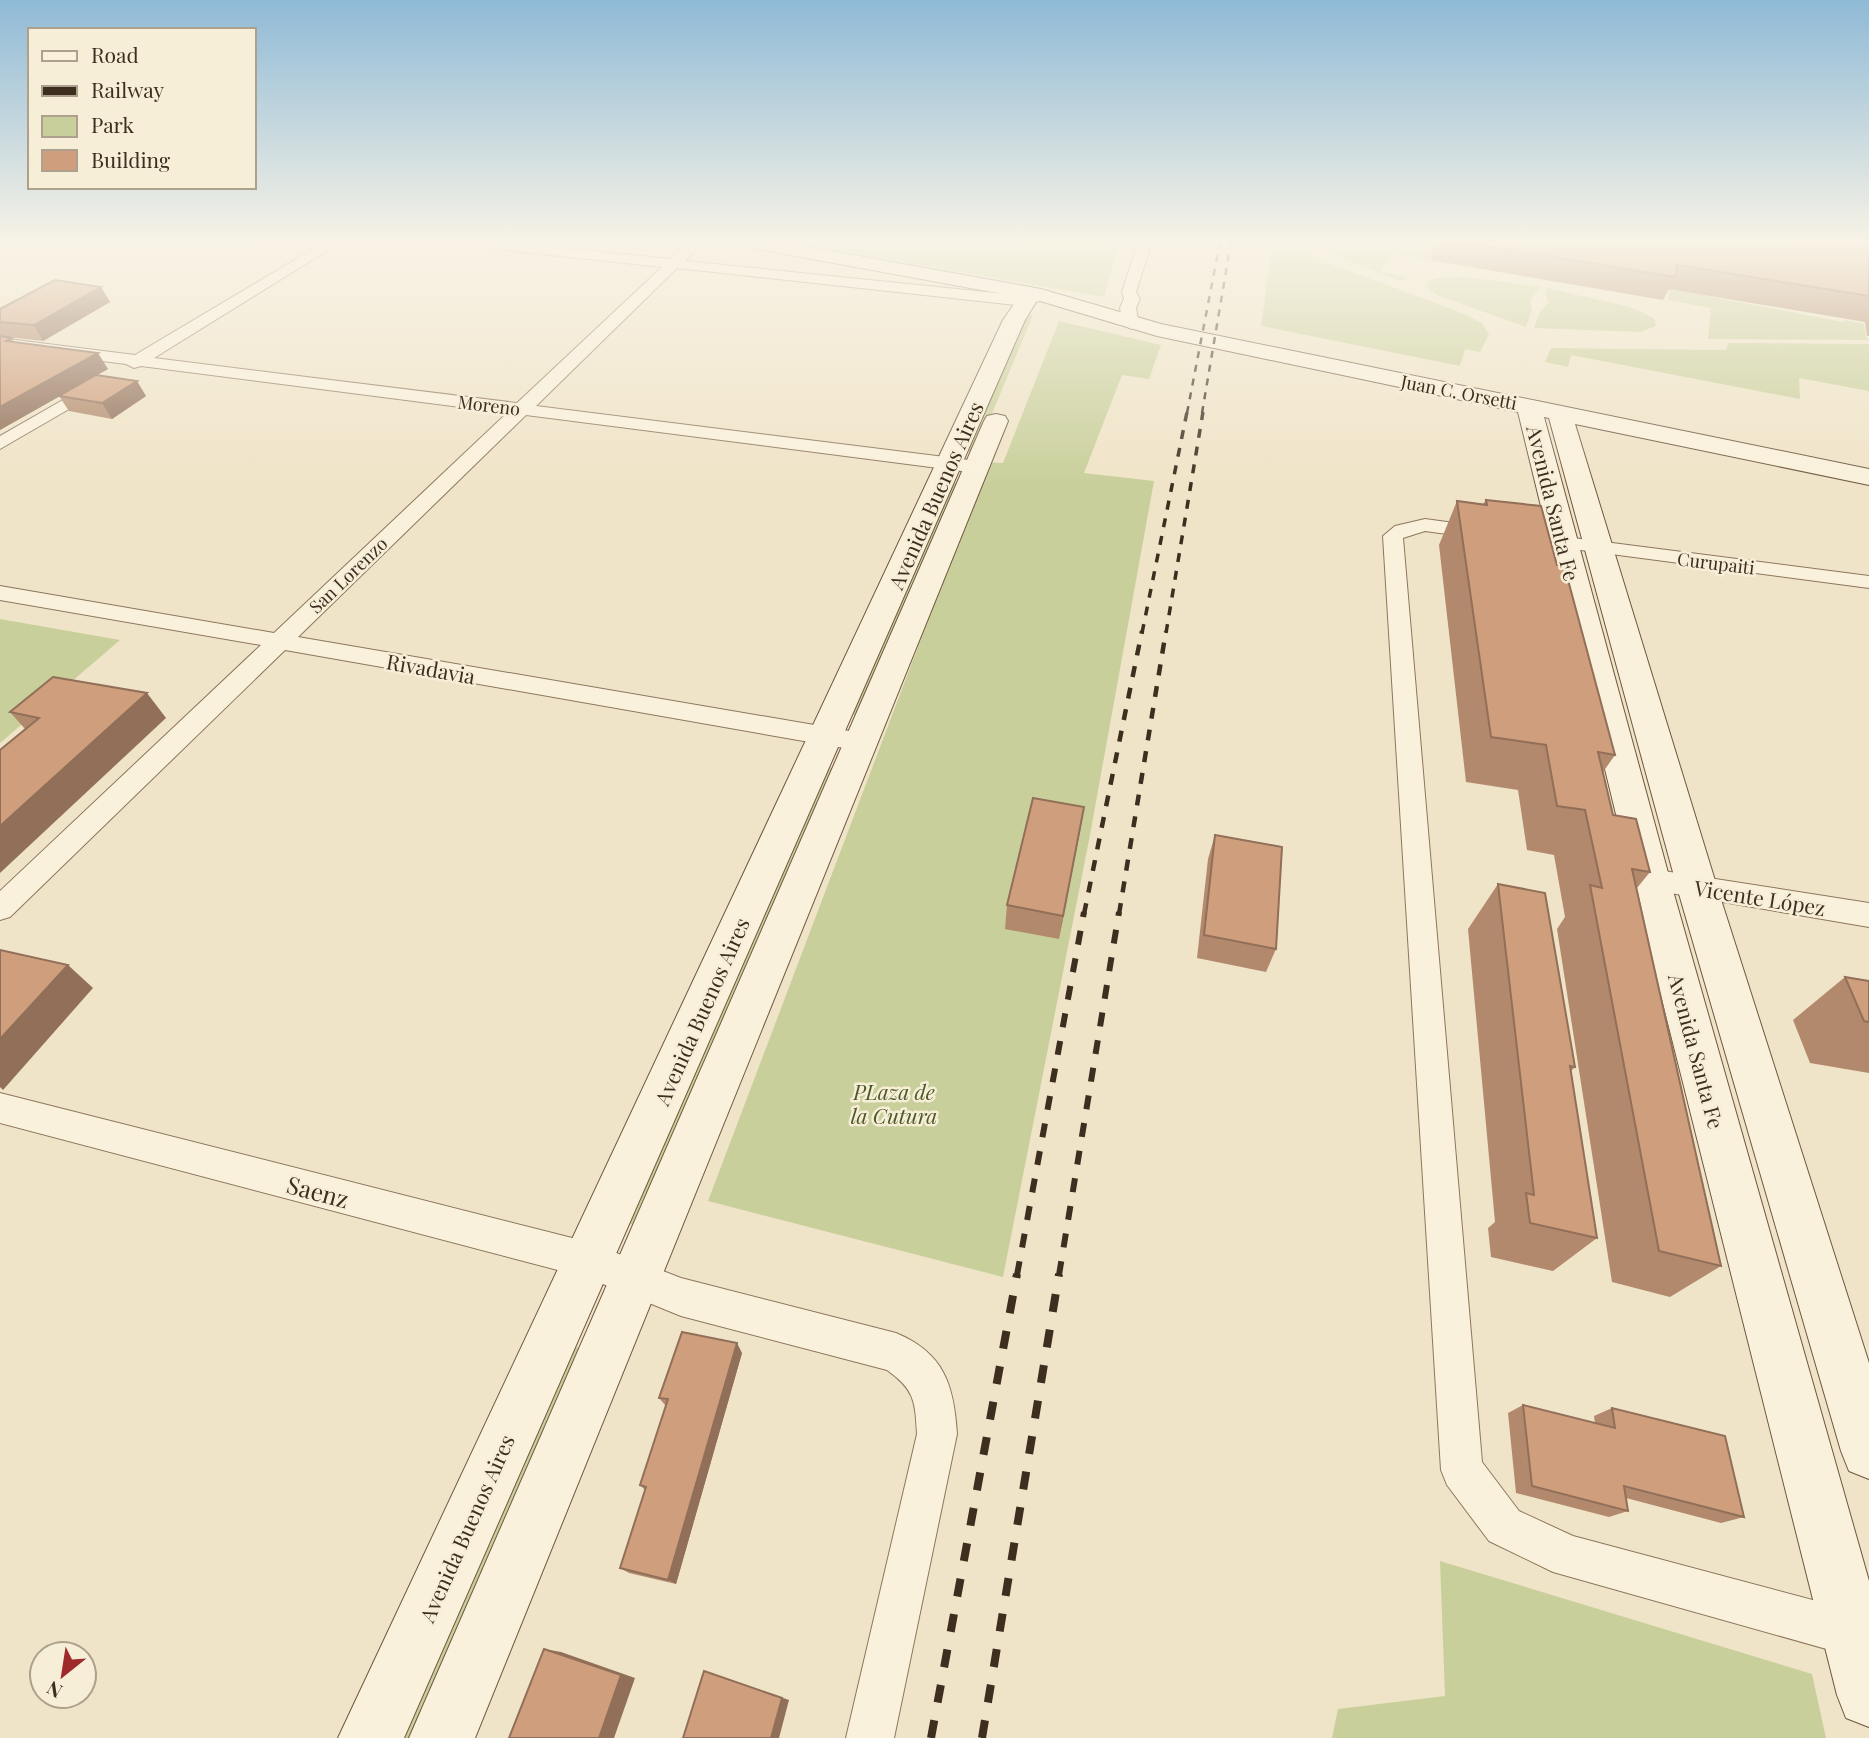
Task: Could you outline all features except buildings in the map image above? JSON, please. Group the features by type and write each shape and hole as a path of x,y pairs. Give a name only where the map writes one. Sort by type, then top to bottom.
{"main road":[{"name":"Avenida Buenos Aires","path":"371,1738 588,1261 843,739 963,465 1034,323"},
{"name":"Juan C. Orsetti","path":"1127,323 1869,477"},
{"name":"Avenida Santa Fe","path":"1544,409 1581,545 1651,880 1861,1635 1869,1695"},
{"name":"Avenida Santa Fe","path":"1581,545 1697,887 1869,1451"},
{"name":"Avenida Buenos Aires","path":"442,1738 635,1279 843,739"}],"street":[{"path":"0,444 199,323"},
{"name":"San Lorenzo","path":"0,909 611,323"},
{"name":"Moreno","path":"0,343 963,465"},
{"name":"Curupaiti","path":"1861,1635 1568,1557 1504,1526 1462,1469 1393,536 1404,527 1431,526 1869,582"},
{"name":"Rivadavia","path":"0,593 843,739"},
{"name":"Vicente López","path":"1651,880 1869,915"},
{"name":"Saenz","path":"0,1108 588,1261 681,1297 896,1353 918,1368 935,1394 937,1434 870,1738"}],"green space":[{"path":"1023,323 1030,323 977,450 970,454 967,449"},
{"name":"PLaza de la Cutura","path":"1058,323 1161,345 1149,379 1122,375 1084,473 1154,481 1090,835 1003,1277 708,1201 988,462 1003,463"},
{"path":"1261,323 1482,323 1489,334 1480,352 1465,349 1460,366 1261,326"},
{"path":"1536,323 1655,323 1656,326 1640,332 1534,328"},
{"path":"1710,323 1860,323 1864,324 1869,340 1708,339"},
{"path":"1728,343 1869,344 1869,391 1799,378 1800,399 1571,355 1568,367 1545,362 1551,348 1726,350"},
{"path":"953,483 957,483 860,714 854,715 850,713"},
{"path":"0,619 120,640 0,743"},
{"path":"828,767 833,768 640,1221 632,1225 626,1220"},
{"path":"572,1346 579,1348 419,1738 393,1738"},
{"path":"1440,1561 1812,1674 1826,1738 1332,1738 1338,1709 1445,1696"}],"railway":[{"path":"1187,413 1204,323"},
{"path":"1202,413 1217,323"},
{"path":"1142,633 1187,412"},
{"path":"1166,633 1203,412"},
{"path":"1084,914 1142,631"},
{"path":"1119,914 1166,631"},
{"path":"1017,1275 1084,912"},
{"path":"1059,1275 1119,912"},
{"path":"931,1738 1017,1274"},
{"path":"982,1738 1059,1274"}]}
